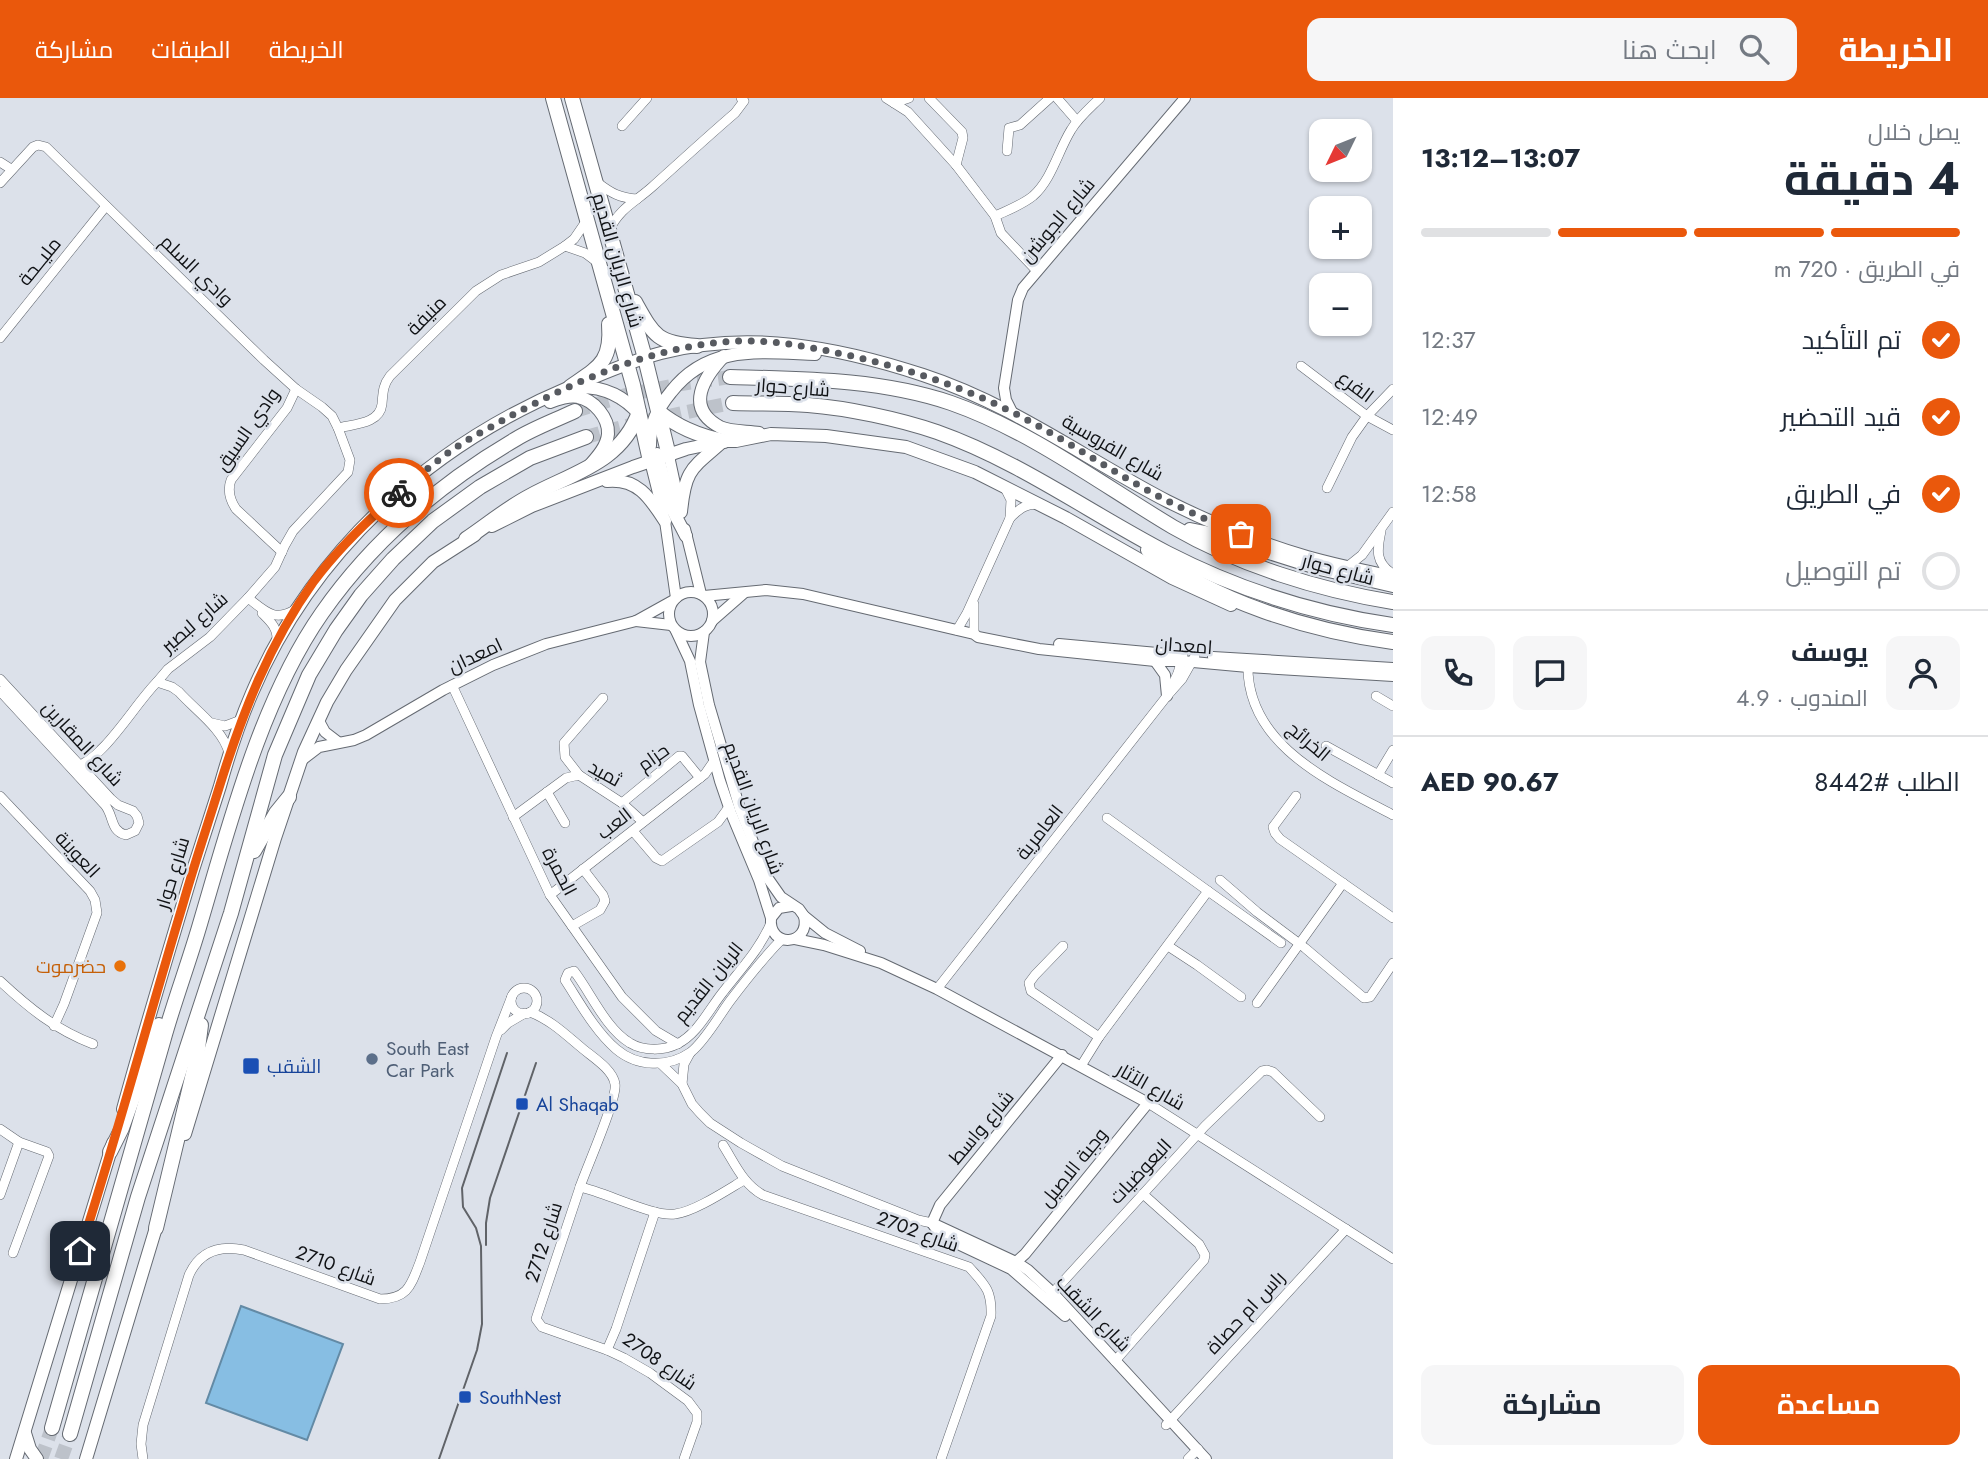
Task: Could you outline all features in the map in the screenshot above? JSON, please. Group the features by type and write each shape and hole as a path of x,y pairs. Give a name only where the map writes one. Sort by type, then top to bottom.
{"highway":[{"name":"شارع الريان القديم","path":"552,98 627,364 638,390 638,413 659,459"},
{"name":"شارع الريان القديم","path":"572,98 658,411 659,459"},
{"path":"622,279 654,334 666,342 697,346"},
{"path":"570,387 594,371 609,352 605,285"},
{"path":"645,358 638,390 676,425 724,441"},
{"name":"شارع حوار","path":"730,377 813,379 882,386 950,403 1016,432 1175,528 1216,548 1309,583 1393,602"},
{"name":"شارع حوار","path":"733,403 808,405 873,415 937,432 1000,459 1166,552 1249,589 1366,621 1393,625"},
{"path":"52,1428 183,977 256,747 291,664 321,615 345,583 380,543 421,504 518,438 575,411"},
{"path":"467,539 528,496 604,459 619,445 634,424 638,413"},
{"path":"70,1434 138,1197 230,913 275,755 309,675 361,595 393,559 433,521 530,458 586,437"},
{"path":"1111,521 1164,562 1236,602 1326,629 1393,642"},
{"path":"1175,528 1215,535 1294,561 1393,585"},
{"path":"242,871 276,813 289,797"},
{"path":"110,1152 122,1128 163,1015 183,977"},
{"path":"156,1228 197,1057 206,986"}],"main road":[{"name":"شارع الفروسية","path":"570,387 645,358 697,346 736,341 799,345 888,364 927,376 1012,412 1189,512 1282,549 1393,576"},
{"path":"650,430 658,411 677,383 709,360 724,356 785,353 843,354"},
{"path":"724,356 709,372 701,388 701,403 705,412 720,427 771,434 826,436 906,447 975,472 1004,486 1148,565 1233,606 1308,631 1393,648"},
{"path":"570,387 591,386 608,391 622,398 638,413 650,430 672,509 686,536"},
{"name":"شارع حوار","path":"16,1459 229,754 257,682 276,643 316,579 383,506 453,450 541,399 570,387"},
{"path":"507,418 554,400 577,397 592,404 603,416 608,433 599,455 586,469"},
{"path":"79,1459 88,1453 289,797 327,702 346,670 395,600 433,562 467,539 532,506 687,449 771,434"},
{"path":"681,512 684,489 691,469 724,441"},
{"path":"593,482 619,480 634,485 644,491 665,521"},
{"path":"4,1459 14,1450 24,1433"},
{"path":"24,1433 26,1459"},
{"path":"24,1433 30,1450 37,1459"}],"street":[{"path":"622,126 647,98"},
{"path":"609,230 625,207 735,113 744,102 741,98"},
{"path":"890,101 909,98"},
{"path":"929,98 962,132 956,165"},
{"path":"1007,151 1009,128 1020,125 1050,98"},
{"path":"1057,98 1077,121"},
{"path":"995,216 1024,203 1035,194 1070,131 1100,98"},
{"name":"شارع الجوشن","path":"1012,412 1004,388 1018,300 1023,288 1185,98"},
{"path":"890,101 908,112 956,165 995,216 1001,233 1037,270"},
{"name":"وادي السلم","path":"11,169 30,149 38,145 46,147 264,360 296,389 327,411 338,428"},
{"path":"0,162 11,169 0,183"},
{"path":"596,181 610,193 637,199"},
{"name":"مليــحة","path":"0,338 106,206"},
{"name":"منيفة","path":"338,428 371,420 377,415 381,408 384,386 390,376 476,291 501,275 539,262 565,246 587,220"},
{"path":"565,246 585,253 600,265"},
{"name":"الفرع","path":"1301,366 1367,416 1393,430"},
{"path":"982,398 994,395 1004,388"},
{"name":"وادي السيق","path":"282,552 236,509 231,502 228,486 287,408 296,389"},
{"path":"1327,488 1352,437 1367,416 1393,389"},
{"path":"248,598 275,567 293,531 348,472 350,460 338,428"},
{"name":"شارع الريان القديم","path":"659,459 681,512 703,595"},
{"name":"شارع الريان القديم","path":"659,459 674,600"},
{"path":"957,630 974,599 1010,518 1011,500 1004,486"},
{"path":"1010,518 1023,506 1038,504"},
{"path":"1347,566 1363,555 1393,512"},
{"path":"1383,526 1377,547 1378,558 1393,576"},
{"name":"امعدان","path":"703,595 766,590 803,594 978,637 1039,649 1155,661 1188,659"},
{"path":"712,621 713,610 703,595 689,592 674,600 669,611 673,628 687,636 693,636 704,632 712,621 747,591"},
{"name":"شارع لبصير","path":"75,766 109,740 168,669 210,637 248,598 271,614 280,616 297,608"},
{"path":"974,599 974,634"},
{"name":"امعدان","path":"302,760 319,747 366,735 452,685 493,665 546,644 636,621 674,600"},
{"name":"شارع لبصير","path":"258,605 275,626 276,643"},
{"name":"امعدان","path":"636,621 673,628"},
{"name":"شارع الريان القديم","path":"673,628 690,661 720,781 760,880 771,922"},
{"name":"شارع الريان القديم","path":"704,632 701,669 725,764 767,877 781,897 791,905"},
{"name":"امعدان","path":"974,634 978,632 1042,643 1188,659 1393,676"},
{"path":"1167,696 1188,659"},
{"path":"1155,661 1165,675 1167,696"},
{"name":"امعدان","path":"1248,663 1393,668"},
{"name":"الخرائج","path":"1248,663 1252,698 1261,719 1282,745 1331,782 1393,815"},
{"name":"شارع المقارين","path":"0,679 3,693 75,766 111,799 135,813 139,822 135,831 125,835 117,831 108,809 75,766"},
{"name":"شارع لبصير","path":"157,682 175,689 210,723 222,735 229,754"},
{"name":"الحمرة","path":"452,685 550,895 622,997 656,1031 678,1044"},
{"name":"العامرية","path":"937,989 1167,696"},
{"path":"1377,696 1393,706"},
{"path":"579,775 565,757 564,743 603,698"},
{"path":"210,723 225,726 241,720"},
{"path":"319,721 325,732 338,742"},
{"path":"1326,747 1393,783"},
{"path":"1378,775 1393,750"},
{"name":"حزام","path":"622,803 679,756 685,759 700,778"},
{"name":"العب","path":"550,895 705,774 714,761"},
{"name":"ثميد","path":"513,817 566,778 579,775 622,803 643,822"},
{"path":"700,778 714,777 720,781"},
{"path":"547,792 565,822"},
{"name":"العوينة","path":"0,796 90,891 97,905 97,914 54,1026"},
{"path":"1296,796 1273,827 1275,833 1393,918"},
{"path":"633,831 656,858 662,861 718,822 729,807"},
{"path":"1107,818 1281,943"},
{"path":"718,822 737,827"},
{"path":"572,926 600,910 605,901 583,869"},
{"path":"1220,880 1364,998 1370,997 1393,963"},
{"path":"1257,1003 1343,883"},
{"path":"1081,1066 1099,1037 1208,891"},
{"path":"791,905 804,915 803,932 795,939 782,939 774,934 771,922 774,912 779,908 791,905"},
{"name":"شارع الآثار","path":"804,915 825,933 880,963 937,989 1148,1103 1393,1259"},
{"name":"الريان القديم","path":"771,922 755,952 692,1032 678,1044 645,1049 630,1043 612,1027 574,971 568,973 565,980 614,1047 647,1064 660,1064 691,1052 782,939"},
{"name":"شارع الآثار","path":"795,939 824,945 880,963"},
{"path":"1063,946 1029,983 1031,991 1099,1037"},
{"path":"1168,946 1241,997"},
{"path":"0,981 54,1026 93,1044"},
{"path":"551,1022 520,1013 513,1006 512,996 519,989 528,988 551,1022 600,1063 615,1084 612,1100 580,1187"},
{"name":"شارع 2710","path":"144,1459 141,1444 143,1425 189,1275 204,1254 225,1247 244,1250 380,1299 392,1299 408,1289 420,1262 512,996"},
{"path":"496,1037 508,1023 534,1009 537,999"},
{"path":"682,1084 684,1064 691,1052"},
{"name":"شارع واسط","path":"932,1223 940,1205 1062,1055"},
{"name":"شارع الشقب","path":"660,1064 682,1084 692,1104 710,1123 751,1149 810,1178 932,1223 1028,1270 1068,1318 1168,1422"},
{"name":"البعوضيات","path":"1050,1296 1198,1134 1262,1071 1273,1072 1320,1117"},
{"name":"وجبة الاصيل","path":"1016,1262 1148,1103"},
{"path":"0,1129 19,1142 47,1152 49,1156 13,1253"},
{"path":"0,1195 19,1142"},
{"path":"723,1145 744,1180"},
{"name":"شارع 2712","path":"607,1350 542,1327 537,1321 580,1187 596,1190 654,1212 670,1214 681,1212 744,1180"},
{"name":"شارع 2702","path":"744,1180 763,1195 969,1267 987,1287 991,1301 990,1316 941,1459"},
{"path":"1115,1361 1204,1260 1205,1255 1199,1244 1143,1194"},
{"name":"شارع 2708","path":"654,1212 607,1350 650,1373 694,1407 697,1422 684,1459"},
{"name":"شارع الشقب","path":"932,1223 940,1236 1011,1269 1050,1296 1115,1361 1195,1455 1206,1459"},
{"name":"راس ام حصاة","path":"1168,1422 1346,1229"},
{"path":"1025,1254 1028,1270"}],"water":[{"path":"241,1306 343,1344 307,1440 206,1403"}],"tunnel":[{"path":"575,411 626,395 730,377"},
{"path":"586,437 733,403"},
{"path":"41,1459 52,1428"},
{"path":"61,1459 70,1434"}],"tram line":[{"path":"439,1459 477,1350 482,1324 481,1246 476,1228 463,1207 462,1188 507,1053"},
{"path":"486,1245 490,1198 536,1063"}],"way so far":[{"path":"399,493 422,472 453,450 541,399 659,354 736,341 762,341 818,348 888,364 963,390 1029,421 1189,512 1241,534"}],"place":[{"name":"حضرموت","path":"120,966"},
{"name":"South East Car Park","path":"372,1059"},
{"name":"الشقب","path":"251,1066"},
{"name":"Al Shaqab","path":"522,1104"},
{"name":"SouthNest","path":"465,1397"}],"route":[{"path":"80,1251 205,831 251,695 276,643 316,579 383,506 399,493"}]}
